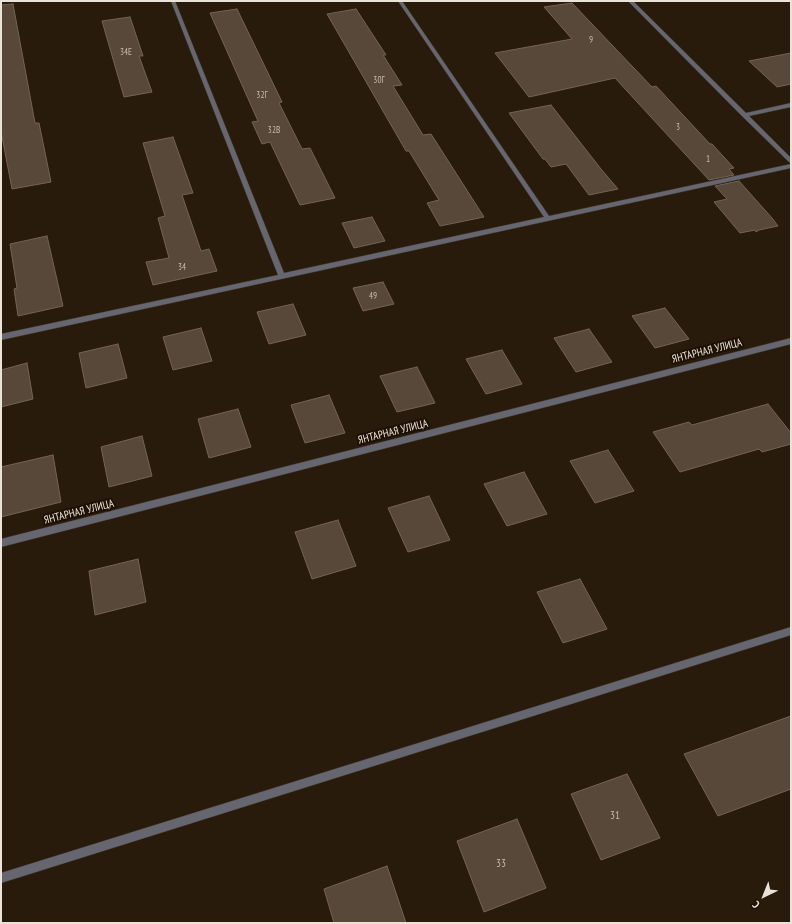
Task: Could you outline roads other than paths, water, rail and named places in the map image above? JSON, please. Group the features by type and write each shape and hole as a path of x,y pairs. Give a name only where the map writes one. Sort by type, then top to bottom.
{"street":[{"path":"173,1 282,276"},
{"path":"400,1 548,219"},
{"path":"630,1 791,161"},
{"path":"744,114 791,105"},
{"path":"1,337 791,166"},
{"name":"ЯНТАРНАЯ УЛИЦА","path":"1,543 791,342"},
{"path":"1,878 791,631"}]}
